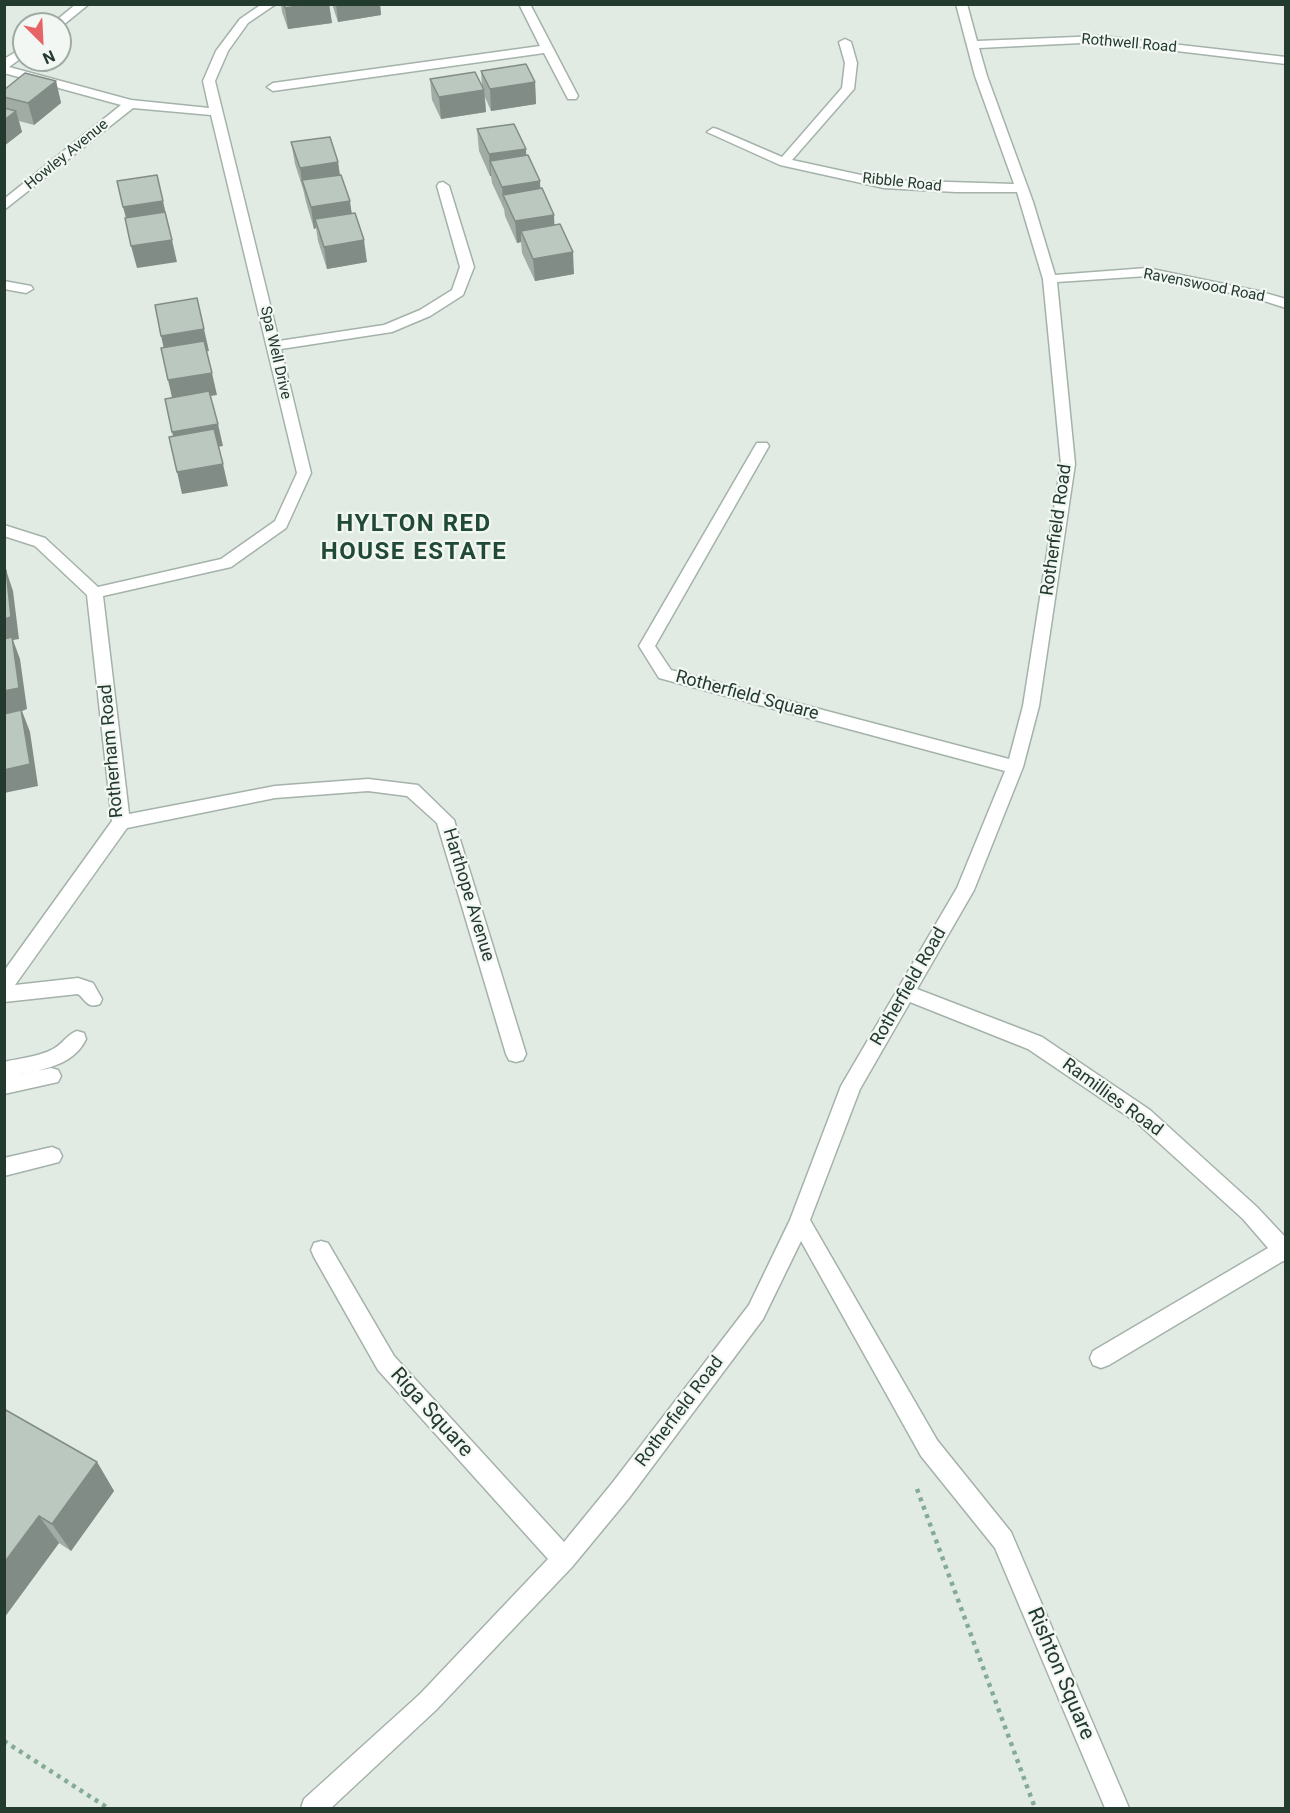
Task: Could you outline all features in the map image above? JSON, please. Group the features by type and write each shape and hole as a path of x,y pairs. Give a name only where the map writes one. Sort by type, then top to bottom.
{"street":[{"path":"72,13 84,4"},
{"name":"Spa Well Drive","path":"95,593 226,563 281,524 304,473 209,81 222,51 244,21 271,4"},
{"path":"524,4 572,96"},
{"name":"Rotherfield Road","path":"313,1809 428,1702 564,1559 621,1491 756,1312 800,1221 851,1086 965,890 1016,767 1031,706 1068,464 1050,279 1022,188 981,76 961,4"},
{"name":"Rothwell Road","path":"972,45 1101,39 1286,61"},
{"path":"784,162 848,89 851,63 845,42"},
{"path":"273,87 546,49"},
{"path":"4,67 130,105 217,112"},
{"name":"Howley Avenue","path":"4,207 130,105"},
{"name":"Ribble Road","path":"713,132 784,162 884,184 956,188 1022,188"},
{"path":"274,346 387,329 425,313 458,292 467,267 443,186"},
{"name":"Ravenswood Road","path":"1050,279 1147,272 1258,295 1286,304"},
{"path":"4,285 26,289"},
{"name":"Rotherfield Square","path":"762,446 647,646 665,674 1016,767"},
{"path":"4,530 40,542 95,593"},
{"name":"Rotherham Road","path":"4,986 121,822 95,593"},
{"name":"Harthope Avenue","path":"121,822 274,792 368,785 412,790 445,820 516,1054"},
{"path":"4,994 78,986 86,988 93,999"},
{"name":"Ramillies Road","path":"906,992 1035,1043 1143,1116 1250,1213 1284,1251"},
{"path":"4,1070 57,1056 72,1048 77,1039"},
{"path":"4,1086 51,1076"},
{"path":"4,1167 52,1156"},
{"name":"Rishton Square","path":"800,1221 929,1448 1003,1540 1117,1809"},
{"name":"Riga Square","path":"321,1250 386,1363 564,1559"},
{"path":"1101,1358 1284,1251"}],"path":[{"path":"916,1488 1035,1809"},
{"path":"4,1741 108,1809"}],"building":[{"path":"284,4 309,4 285,8"},
{"path":"526,64 535,82 490,89 481,71"},
{"path":"475,72 484,90 439,97 430,79"},
{"path":"25,73 56,81 28,103 4,97 4,90"},
{"path":"4,108 16,111 4,120"},
{"path":"514,124 526,149 489,154 477,129"},
{"path":"330,137 338,162 300,168 291,142"},
{"path":"528,155 540,181 502,187 490,161"},
{"path":"157,175 163,201 123,207 117,181"},
{"path":"341,175 350,201 311,207 302,180"},
{"path":"542,188 554,215 515,221 503,195"},
{"path":"165,212 172,240 131,246 125,218"},
{"path":"355,213 364,240 324,247 315,219"},
{"path":"560,224 573,252 533,259 521,231"},
{"path":"197,298 204,329 161,336 155,305"},
{"path":"204,341 212,373 168,380 161,348"},
{"path":"209,391 218,424 172,432 165,399"},
{"path":"214,429 223,464 177,472 169,437"},
{"path":"4,570 6,570 11,617 4,619"},
{"path":"12,637 19,688 4,691 4,639"},
{"path":"21,710 30,764 4,770 4,714"},
{"path":"4,1409 97,1462 52,1524 39,1516 4,1563"}],"district":[{"name":"HYLTON RED HOUSE ESTATE","path":"414,539"}]}
